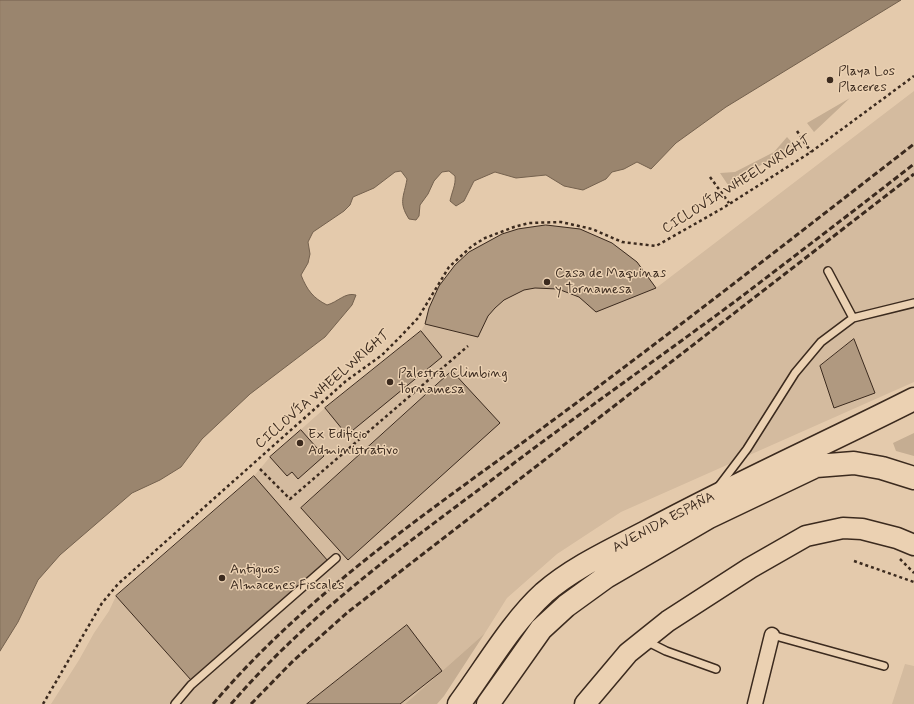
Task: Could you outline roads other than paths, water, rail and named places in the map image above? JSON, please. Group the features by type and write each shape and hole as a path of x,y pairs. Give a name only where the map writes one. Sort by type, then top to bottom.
{"main road":[{"name":"AVENIDA ESPAÑA","path":"459,704 521,618 553,586 574,571 711,497 826,444 914,399"},
{"name":"AVENIDA ESPAÑA","path":"488,704 542,630 566,606 606,577 709,517 816,466 854,463 882,468 914,478"},
{"path":"585,704 628,653 668,621 750,568 806,536 843,528 862,529 897,538 914,545"}],"street":[{"path":"756,704 772,635"}],"lane":[{"path":"828,271 853,318"},
{"path":"711,497 747,449 795,373 821,342 853,318 914,303"},
{"path":"175,704 191,685 336,558"},
{"path":"772,635 884,666"},
{"path":"644,640 666,651 716,669"}],"railway":[{"path":"213,704 250,663 290,624 374,553 643,353 914,144"},
{"path":"231,704 261,671 323,612 423,531 737,300 914,164"},
{"path":"251,704 293,661 348,612 914,174"}],"place":[{"name":"Playa Los Placeres","path":"830,80"},
{"name":"Casa de Maquinas y Tornamesa","path":"547,282"},
{"name":"Palestra Climbing Tornamesa","path":"390,382"},
{"name":"Ex Edificio Administrativo","path":"300,443"},
{"name":"Antiguos Almacenes Fiscales","path":"222,578"}]}
